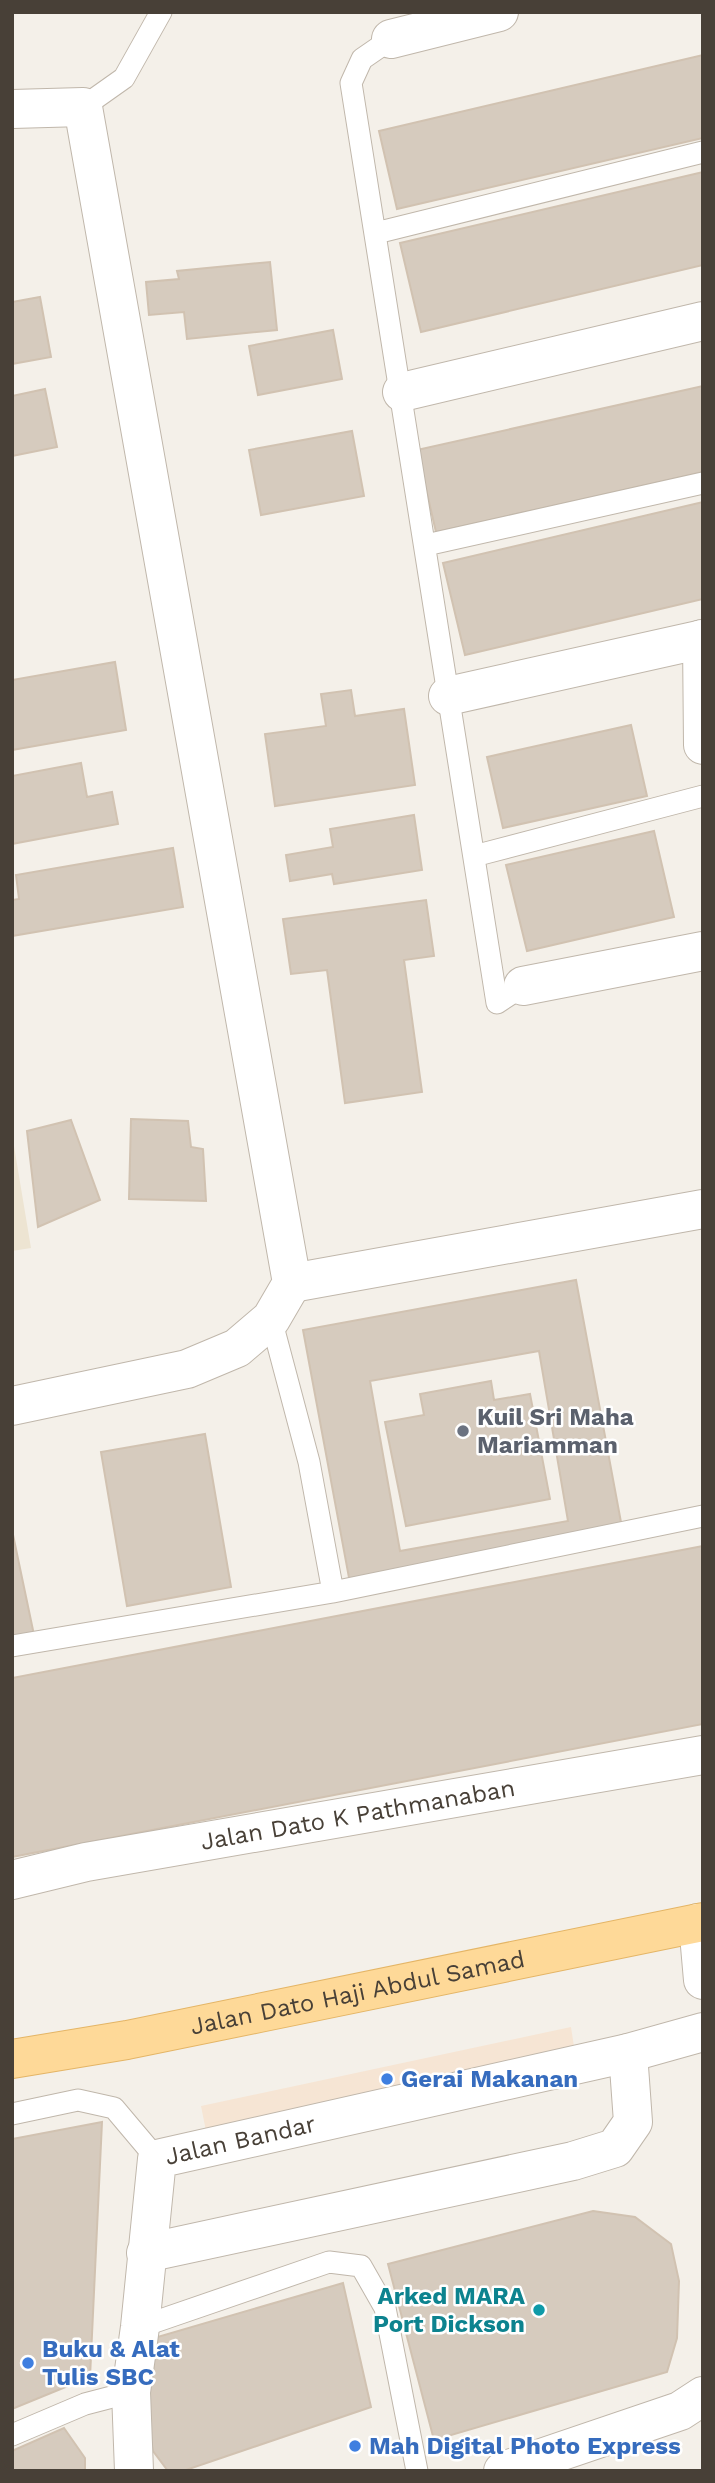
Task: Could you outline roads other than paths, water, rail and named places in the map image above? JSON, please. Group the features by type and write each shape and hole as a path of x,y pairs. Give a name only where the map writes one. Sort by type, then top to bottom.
{"main road":[{"name":"Jalan Dato Haji Abdul Samad","path":"12,2059 141,2037 700,1923"}],"street":[{"path":"391,39 499,12"},
{"path":"12,109 83,107 292,1283 271,1319 237,1348 187,1369 12,1406"},
{"path":"402,392 703,321"},
{"path":"448,696 703,639 703,745"},
{"path":"523,986 703,951"},
{"path":"292,1283 703,1209"},
{"name":"Jalan Dato K Pathmanaban","path":"12,1880 86,1862 703,1755"},
{"path":"700,1923 703,1980"},
{"name":"Jalan Bandar","path":"134,2471 131,2392 156,2160 628,2053 703,2032"},
{"path":"146,2253 573,2161 615,2148 633,2122 628,2053"},
{"path":"503,2471 680,2411 703,2396"}],"lane":[{"path":"83,107 124,78 161,12"},
{"path":"391,39 362,59 351,83 497,1003 523,986"},
{"path":"376,233 703,152"},
{"path":"426,545 703,483"},
{"path":"474,856 703,796"},
{"path":"271,1319 309,1462 333,1592"},
{"path":"12,1647 333,1592 703,1516"},
{"path":"12,2113 78,2100 114,2108 156,2160"},
{"path":"140,2327 329,2262 361,2266 385,2308 417,2471"},
{"path":"12,2435 85,2404 131,2392"}],"place":[{"name":"Kuil Sri Maha Mariamman","path":"463,1431"},
{"name":"Gerai Makanan","path":"387,2079"},
{"name":"Arked MARA Port Dickson","path":"539,2310"},
{"name":"Buku & Alat Tulis SBC","path":"28,2363"},
{"name":"Mah Digital Photo Express","path":"355,2446"}]}
